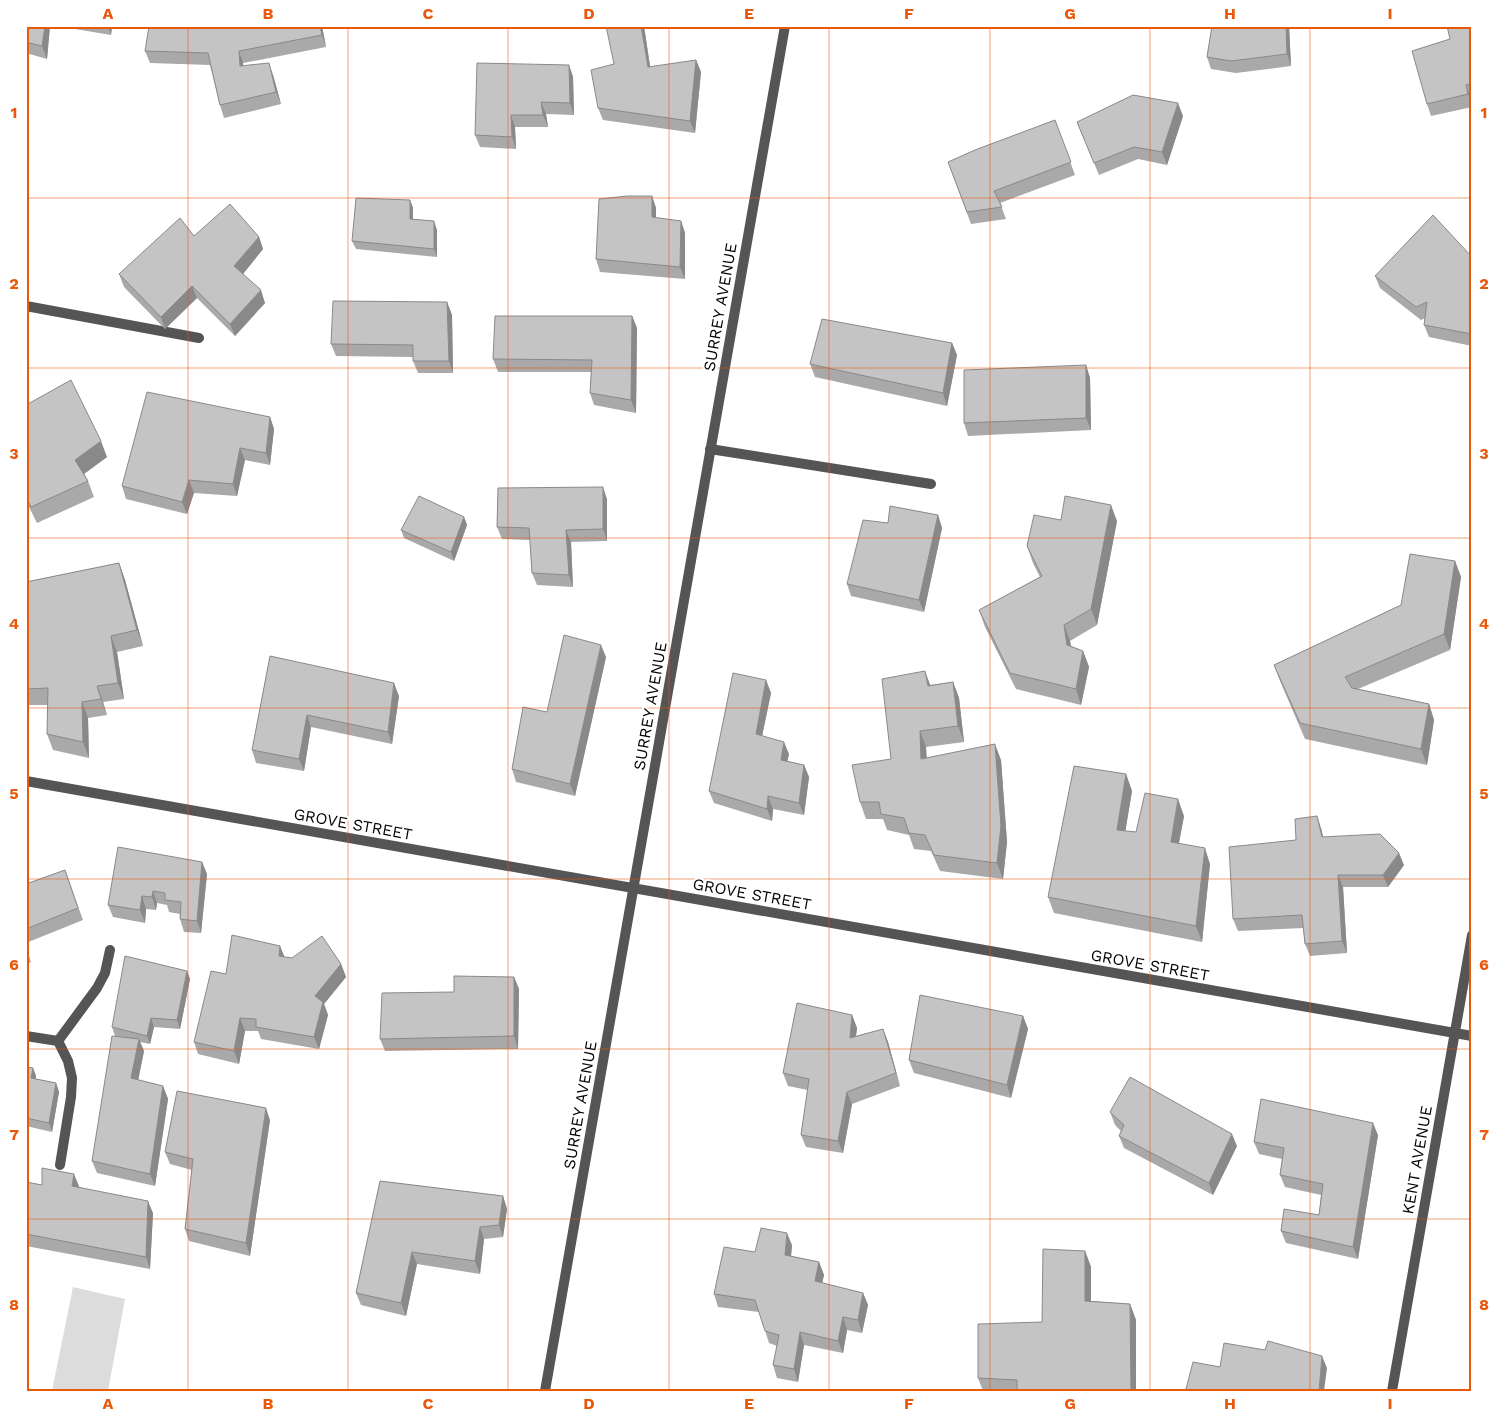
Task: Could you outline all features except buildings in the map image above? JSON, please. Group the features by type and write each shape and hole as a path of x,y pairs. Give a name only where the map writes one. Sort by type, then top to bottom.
{"street":[{"name":"SURREY AVENUE","path":"545,1391 785,26"},
{"path":"26,306 199,338"},
{"path":"710,449 931,484"},
{"name":"GROVE STREET","path":"26,781 1472,1036"},
{"name":"KENT AVENUE","path":"1392,1391 1472,935"},
{"path":"58,1041 97,988 105,973 110,950"},
{"path":"26,1036 58,1041"},
{"path":"58,1041 68,1061 72,1078 71,1097 60,1165"}],"shaded area":[{"path":"73,1287 125,1299 108,1391 52,1391"}]}
